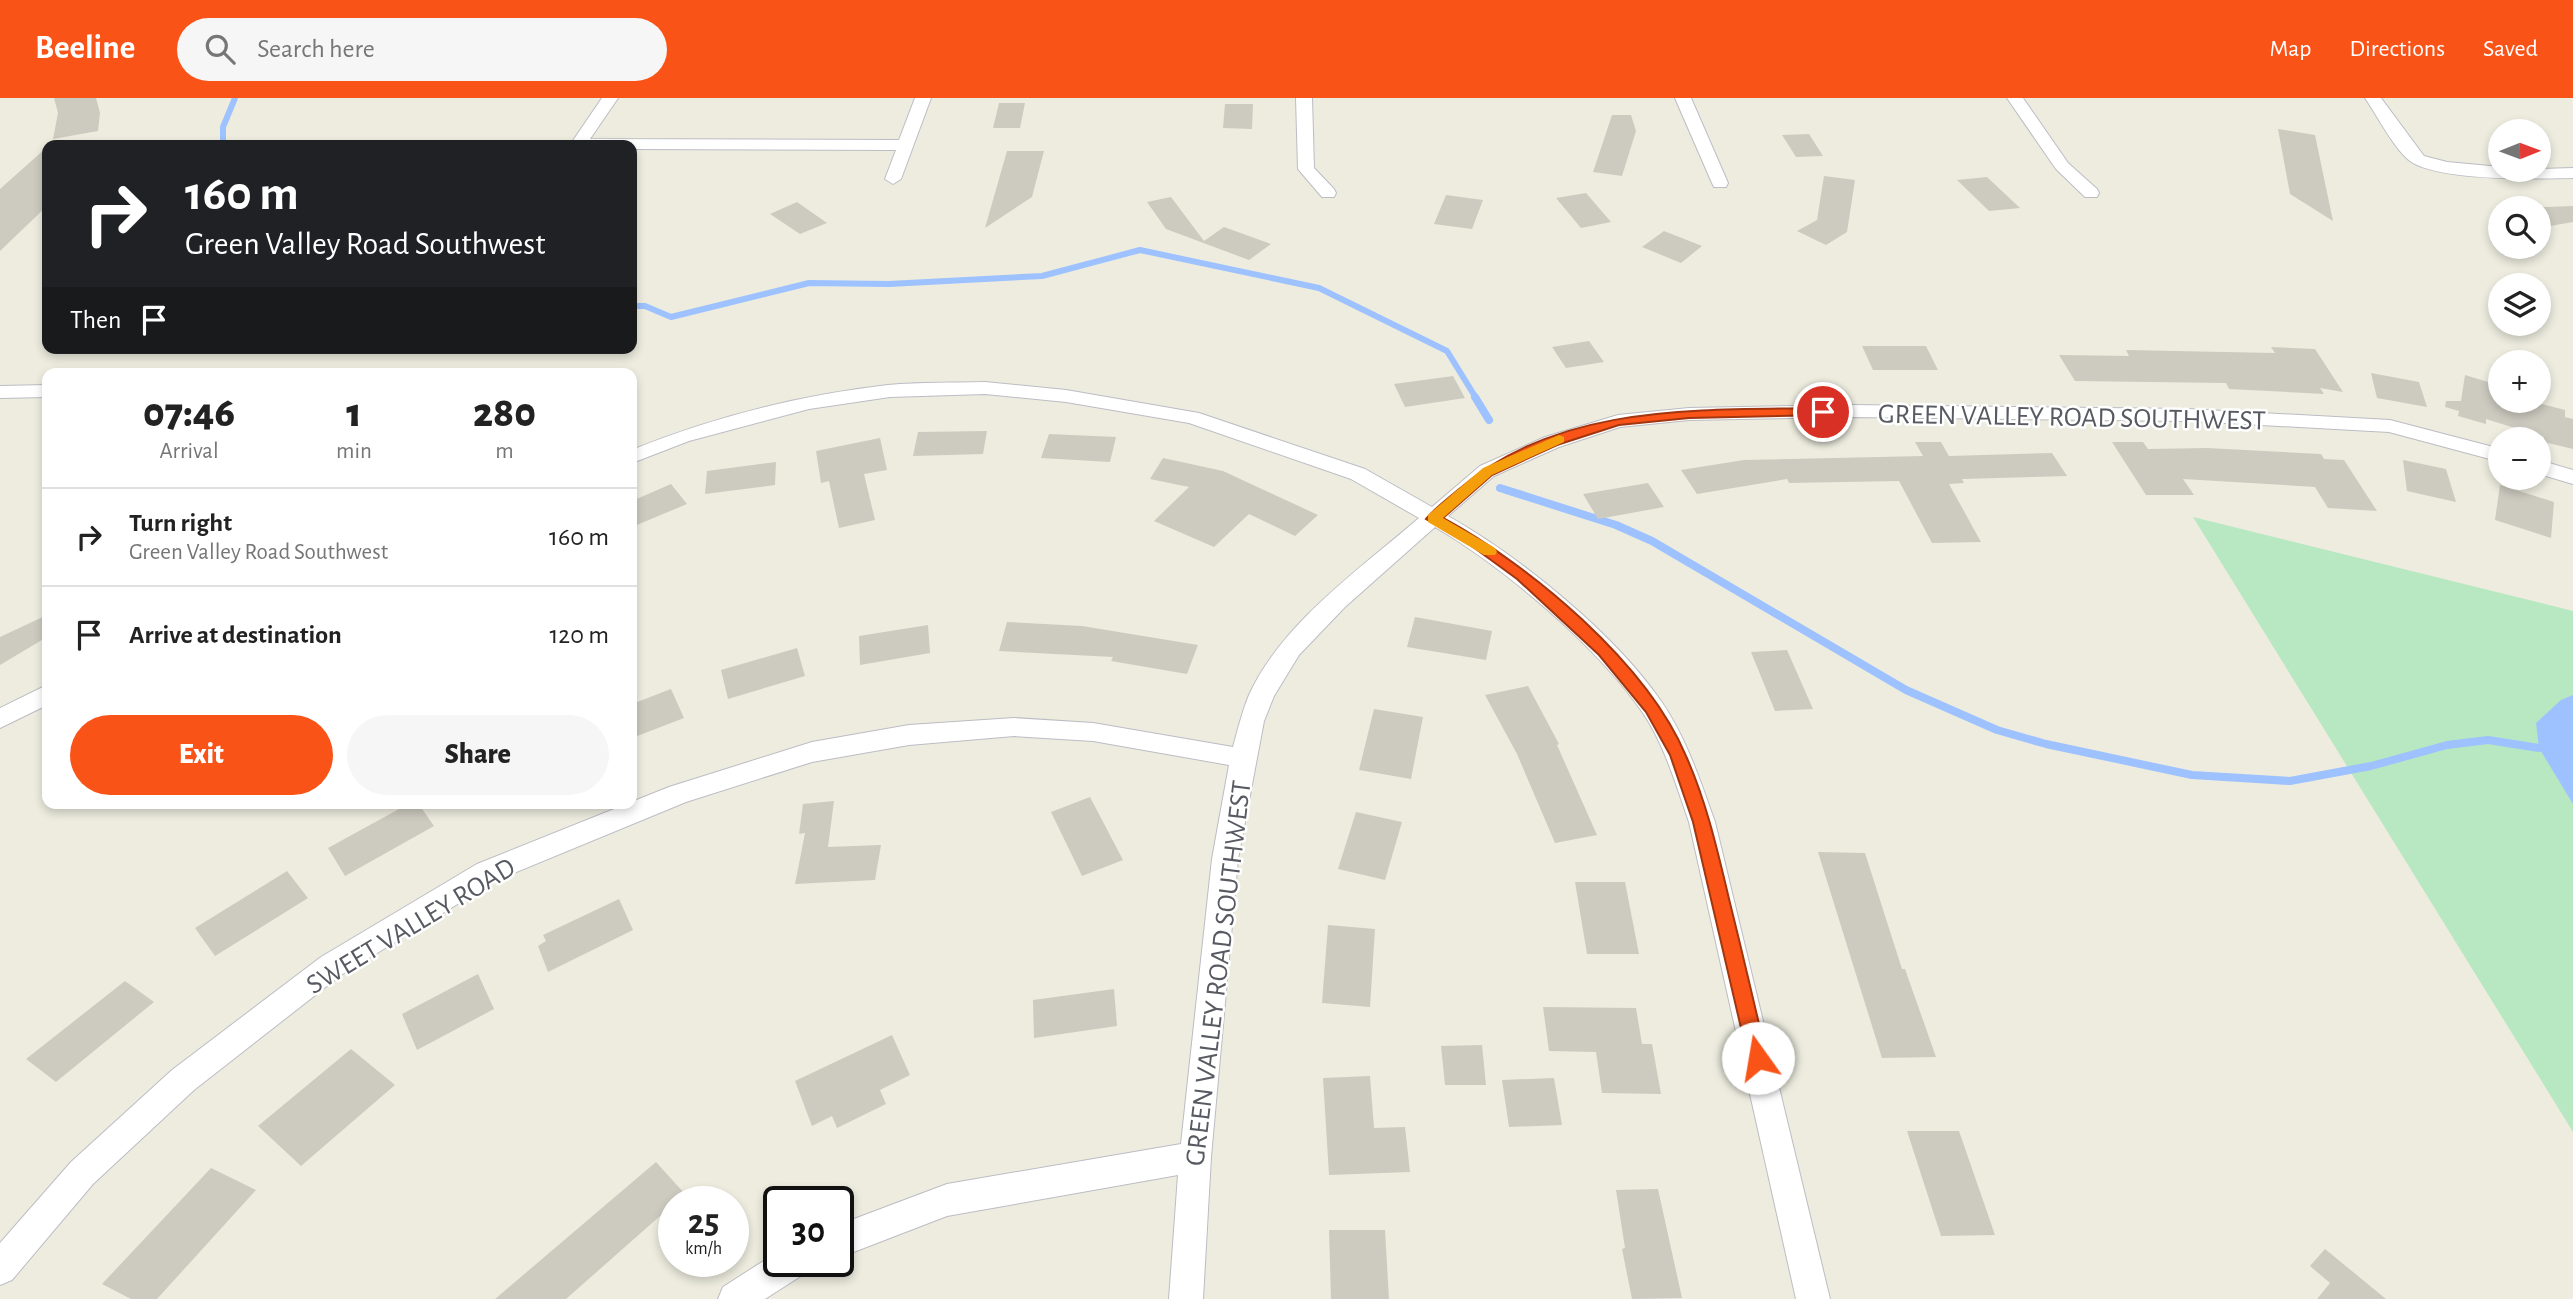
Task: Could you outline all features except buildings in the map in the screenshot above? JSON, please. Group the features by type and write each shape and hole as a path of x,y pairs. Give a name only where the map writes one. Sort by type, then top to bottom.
{"street":[{"path":"581,140 610,98"},
{"path":"893,179 923,98"},
{"path":"1304,98 1306,169 1328,193"},
{"path":"1683,98 1720,183"},
{"path":"2015,98 2062,166 2091,193"},
{"path":"2373,98 2414,156 2428,163 2505,171 2573,173"},
{"path":"637,145 906,145"},
{"path":"2414,180 2428,163"},
{"path":"637,455 682,437 808,403 890,391 985,388 1066,396 1192,417 1357,474 1474,540 1522,576 1605,651 1651,708 1678,754 1702,822 1813,1299"},
{"path":"0,392 42,391"},
{"name":"GREEN VALLEY ROAD SOUTHWEST","path":"1186,1299 1195,1157 1225,859 1242,758 1262,694 1292,649 1338,601 1488,471 1552,442 1618,421 1689,414 2009,411 2188,415 2390,426 2488,452"},
{"path":"2551,471 2573,477"},
{"path":"0,719 42,697"},
{"name":"SWEET VALLEY ROAD","path":"0,1268 82,1172 183,1080 331,966 500,866 678,794 812,752 909,735 1014,727 1093,732 1242,758"},
{"path":"854,1236 947,1200 1195,1157"},
{"path":"735,1299 769,1277"}],"green space":[{"path":"2193,517 2573,611 2573,1132"}],"water":[{"path":"2573,695 2573,804 2539,748 2536,723 2561,700"}],"waterway":[{"path":"223,140 223,127 235,98"},
{"path":"637,306 645,306 671,317 809,283 889,284 1042,276 1140,250 1319,288 1447,351 1476,398"},
{"path":"1475,397 1489,420"},
{"path":"1500,488 1616,525 1652,541 1906,690 1997,730 2046,744 2192,775 2290,781 2371,766 2447,745 2488,740 2539,748"}],"slow traffic":[{"path":"1489,552 1474,540 1433,519 1488,471 1559,439"}],"route":[{"path":"1758,1058 1702,822 1678,754 1651,708 1605,651 1522,576 1474,540 1433,519 1488,471 1552,442 1618,421 1689,414 1823,412"}]}
